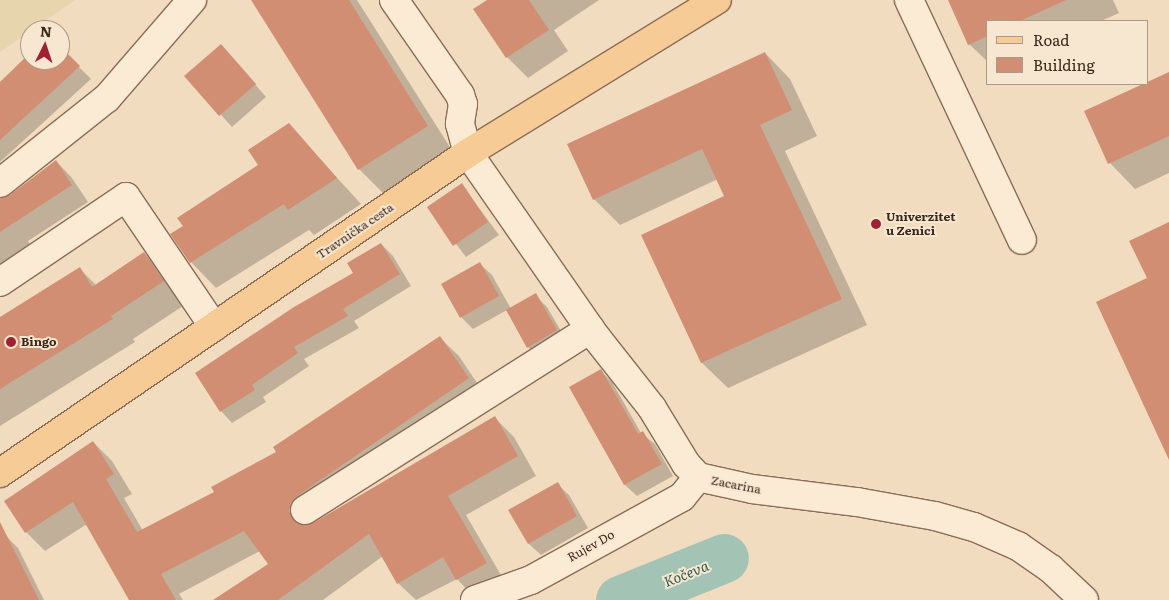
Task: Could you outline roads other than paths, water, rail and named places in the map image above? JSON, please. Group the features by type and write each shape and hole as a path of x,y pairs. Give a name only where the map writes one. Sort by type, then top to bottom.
{"main road":[{"name":"Travnička cesta","path":"0,473 468,153 717,0"}],"street":[{"path":"0,183 107,98 192,0"},
{"name":"Zacarina","path":"394,0 460,94 463,104 460,124 468,153 590,329 652,408 686,464 698,477 752,489 896,509 974,527 1018,546 1051,569 1084,600"},
{"path":"910,0 1022,240"},
{"path":"0,282 126,197 214,326"},
{"path":"305,510 590,329"},
{"name":"Rujev Do","path":"475,600 531,580 682,497 698,477"}],"waterway":[{"name":"Kočeva","path":"620,600 724,558"}],"place":[{"name":"Univerzitet u Zenici","path":"876,224"},
{"name":"Bingo","path":"11,342"}]}
